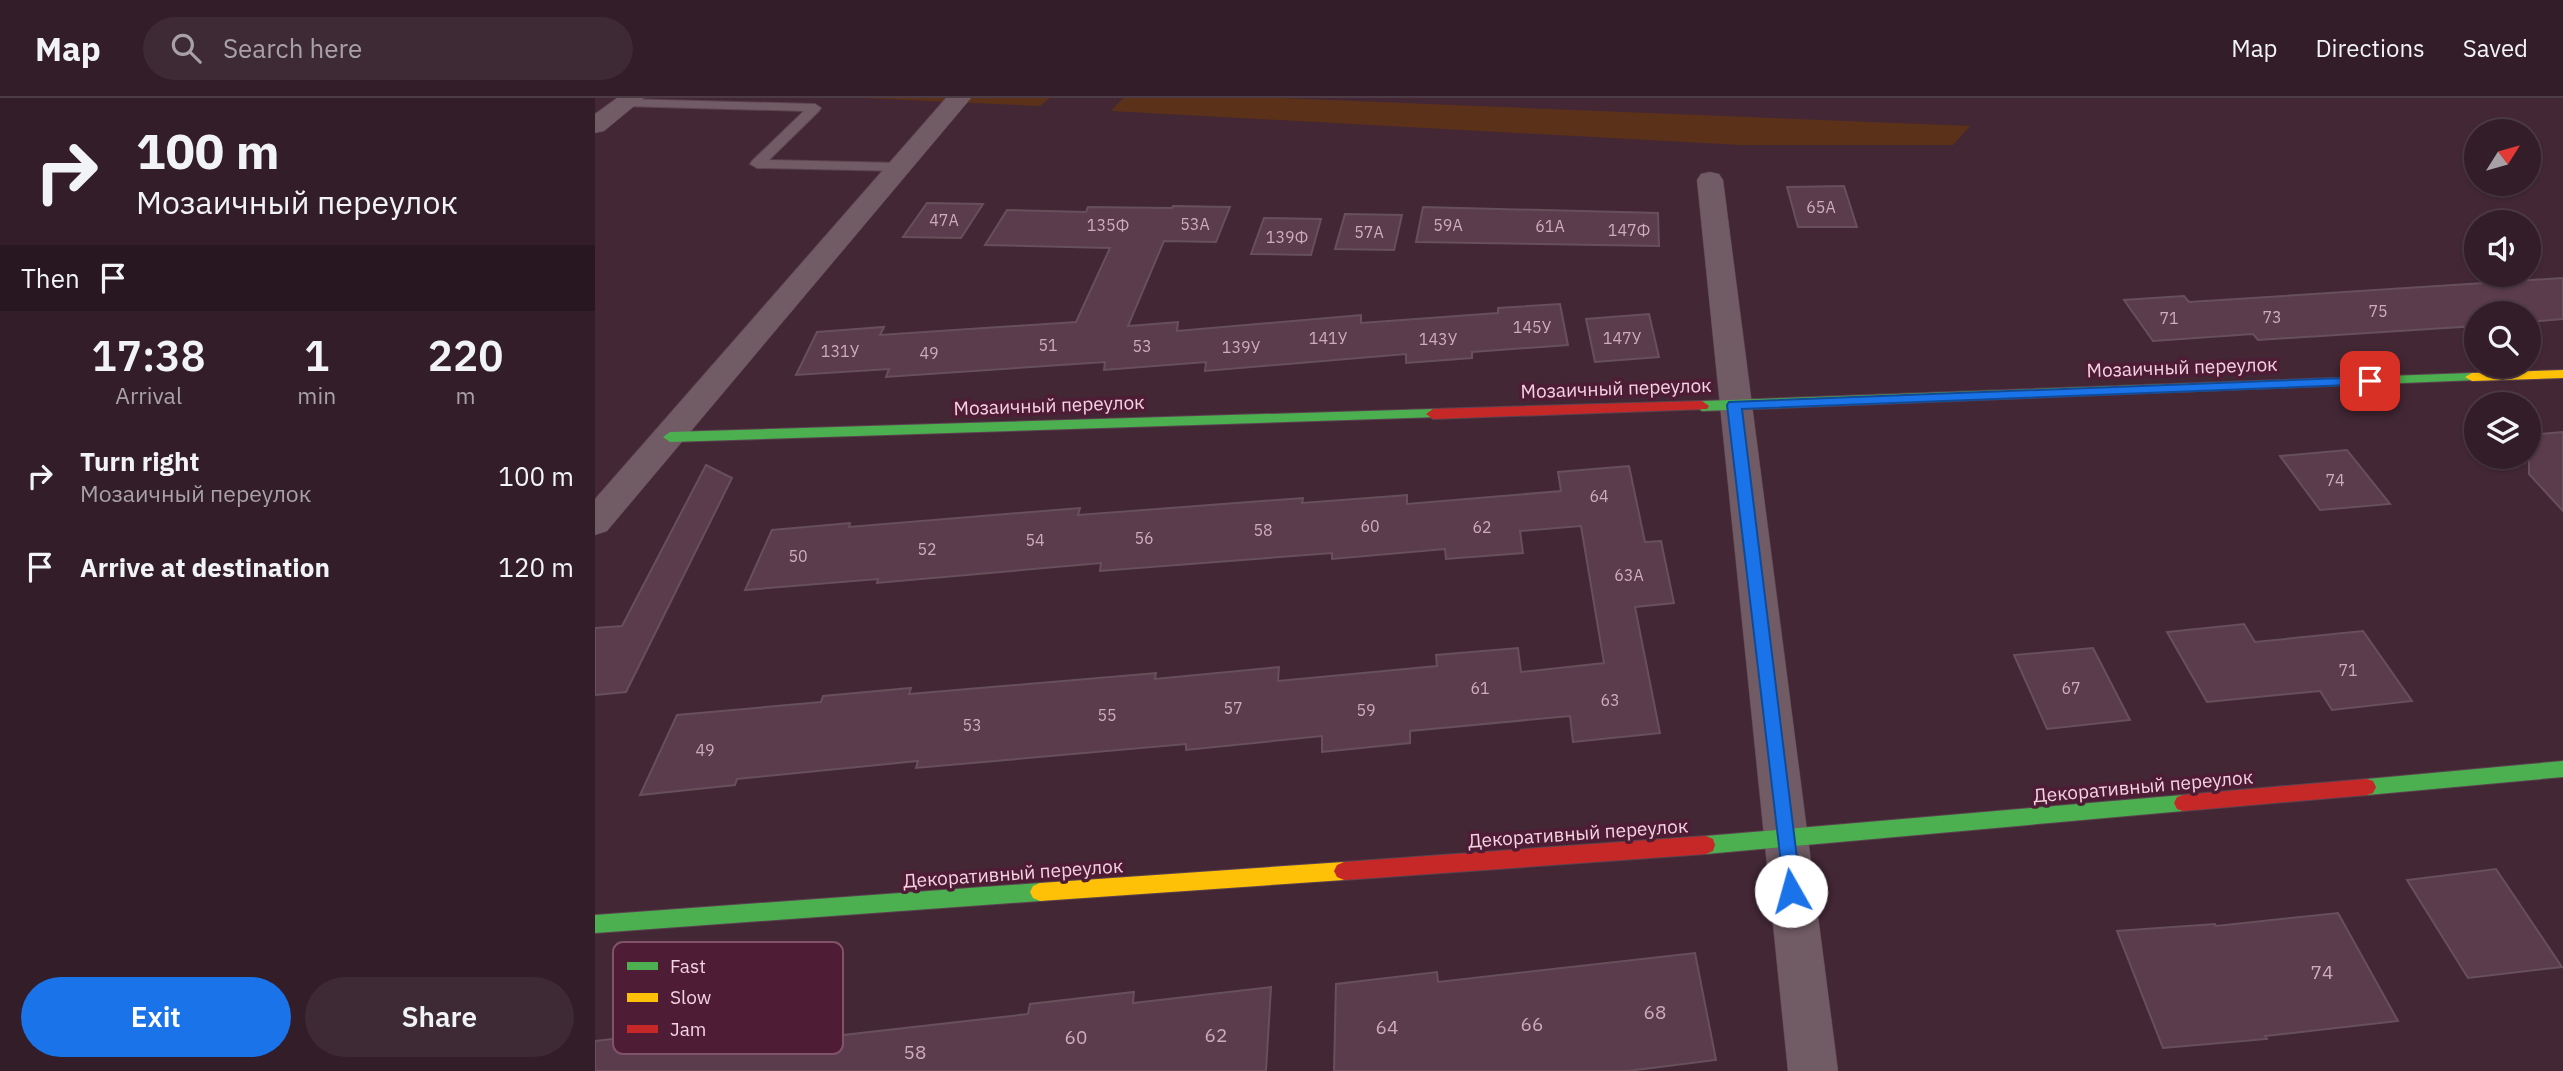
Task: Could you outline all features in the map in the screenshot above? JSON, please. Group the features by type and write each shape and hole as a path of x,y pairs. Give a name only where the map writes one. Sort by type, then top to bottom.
{"street":[{"path":"595,522 960,98"},
{"path":"595,126 628,100"},
{"path":"1710,180 1813,1071"},
{"name":"Мозаичный переулок","path":"670,437 1734,405 2563,374"},
{"name":"Декоративный переулок","path":"595,924 1785,839 2563,768"}],"lane":[{"path":"628,100 815,108 757,164 900,167"}],"shaded area":[{"path":"863,98 1050,98 1040,106"},
{"path":"1123,98 1281,98 1970,126 1953,145 1740,145 1111,111"}],"building":[{"path":"1844,186 1857,227 1798,227 1787,187"},
{"path":"927,203 983,204 961,238 903,237"},
{"path":"1088,207 1230,207 1216,242 1164,241 1128,326 1178,322 1177,331 1361,315 1361,323 1498,313 1498,308 1560,304 1568,345 1472,352 1472,358 1406,363 1406,354 1205,371 1206,362 1104,370 1105,362 886,377 889,369 796,375 817,332 884,327 880,335 1076,322 1110,248 985,245 1007,210 1086,212"},
{"path":"1423,207 1658,213 1659,246 1416,242"},
{"path":"1345,214 1402,215 1394,250 1335,249"},
{"path":"1264,218 1321,219 1311,255 1251,254"},
{"path":"2563,278 2563,319 2541,321 2541,301 2464,301 2464,327 2258,340 2253,334 2153,341 2124,300 2184,296 2189,302 2464,284 2464,287 2541,287 2541,279"},
{"path":"1649,314 1659,357 1595,362 1586,319"},
{"path":"2563,432 2563,511 2529,474 2529,469 2541,469 2541,434"},
{"path":"2347,450 2390,504 2320,510 2280,456"},
{"path":"706,465 732,478 626,692 595,695 595,628 622,626"},
{"path":"1629,466 1645,542 1661,541 1674,603 1635,607 1660,733 1573,742 1570,716 1410,731 1410,743 1322,752 1322,736 1186,750 1186,744 916,768 918,761 737,779 735,785 640,795 677,715 821,702 823,696 911,688 909,694 1156,673 1155,679 1279,667 1278,681 1437,666 1436,655 1518,648 1521,672 1604,663 1581,526 1520,531 1523,553 1446,559 1445,549 1332,559 1332,553 1100,571 1101,563 877,583 878,579 745,590 772,530 850,523 849,527 1080,508 1078,515 1303,498 1302,503 1407,495 1407,504 1561,491 1558,472"},
{"path":"2244,624 2255,642 2363,631 2412,701 2332,710 2320,691 2207,702 2167,632"},
{"path":"2093,648 2130,720 2047,729 2014,655"},
{"path":"2496,869 2562,967 2468,978 2407,880"},
{"path":"2338,913 2398,1021 2265,1036 2267,1039 2163,1048 2117,931 2216,926"},
{"path":"1695,953 1716,1060 1628,1071 1334,1071 1336,984 1437,972 1438,982"},
{"path":"1271,987 1266,1071 595,1071 595,1041 613,1039 613,1054 843,1054 843,1035 1028,1014 1030,1004 1134,992 1133,1003"}],"traffic: fast":[{"path":"1702,406 2464,377"},
{"path":"670,437 1433,414"},
{"path":"2367,787 2563,769"},
{"path":"1706,845 2183,803"},
{"path":"595,924 1040,892"}],"traffic: slow":[{"path":"2541,375 2563,374"},
{"path":"1040,892 1344,871"}],"traffic: jam":[{"path":"1433,414 1702,406"},
{"path":"2183,803 2367,787"},
{"path":"1344,871 1706,845"}],"route":[{"path":"1791,891 1734,405 2370,381"}]}
